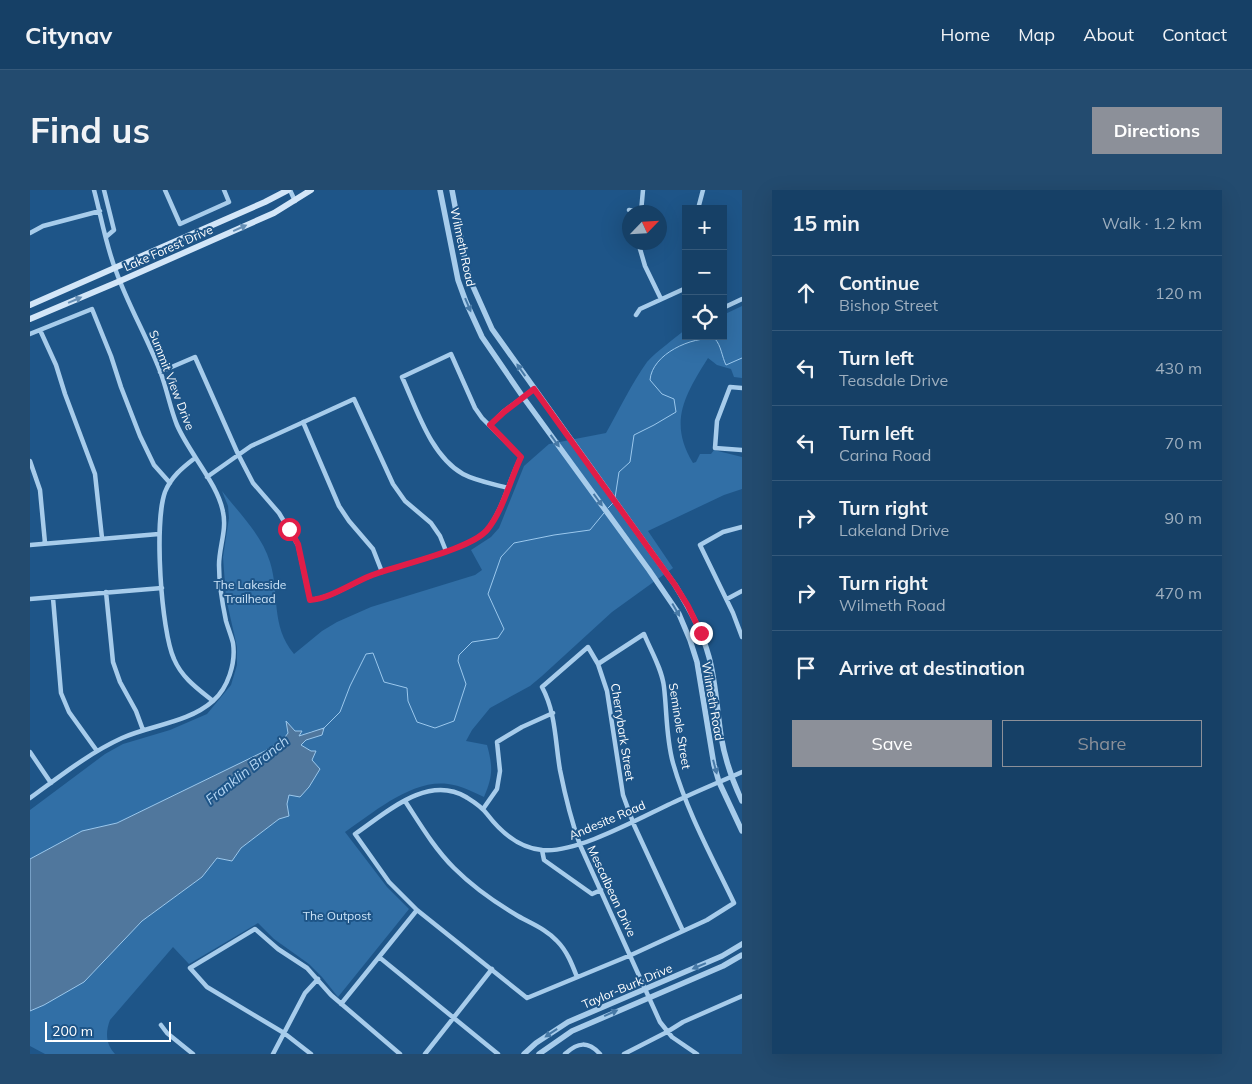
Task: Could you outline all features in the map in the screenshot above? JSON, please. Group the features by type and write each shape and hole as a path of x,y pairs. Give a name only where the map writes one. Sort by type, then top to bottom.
{"main road":[{"name":"Lake Forest Drive","path":"30,305 115,269 289,190"},
{"name":"Lake Forest Drive","path":"30,319 274,212 311,190"}],"street":[{"name":"Summit View Drive","path":"30,798 97,751 124,737 200,710 213,701 229,676 234,659 219,578 220,550 224,529 223,512 217,495 178,426 160,372 115,269 94,190"},
{"name":"Summit View Drive","path":"104,190 114,230 106,236"},
{"path":"165,190 180,224 229,202 224,190"},
{"path":"289,190 295,201"},
{"name":"Wilmeth Road","path":"440,190 455,268 466,302 482,337 679,614 697,662 708,733 719,782 742,831"},
{"name":"Wilmeth Road","path":"452,190 466,265 476,295 492,329 684,599 701,633 709,658 721,737 731,777 742,802"},
{"path":"641,205 642,190"},
{"path":"699,205 704,190"},
{"path":"30,233 42,226 100,212"},
{"path":"640,250 645,266 661,299"},
{"path":"636,315 640,309 682,290"},
{"path":"727,304 742,299"},
{"path":"30,334 92,309 144,444 154,465 170,483"},
{"path":"40,330 56,365 91,461 97,486 102,538"},
{"path":"160,372 195,357 253,483 279,514 298,544 310,600 323,598 382,572 446,551 478,538 495,517 508,488 521,457 475,408 452,354 402,377 436,450 446,462 464,475 508,488"},
{"path":"742,388 730,388 717,421 715,448 742,450"},
{"path":"490,425 534,389"},
{"path":"207,477 251,446 354,399 393,484 405,501 431,523 440,536 446,551"},
{"path":"303,422 340,506 373,549 382,572"},
{"path":"195,458 181,469 170,483 162,503 159,534 162,588 166,636 174,660 181,672 213,701"},
{"path":"30,461 40,490 45,543"},
{"path":"742,527 723,532 700,545 727,599 742,637"},
{"path":"30,545 159,534"},
{"path":"30,599 162,588"},
{"path":"106,592 115,672 136,711 143,730"},
{"path":"727,599 742,592"},
{"path":"53,598 61,693 69,712 97,751"},
{"name":"Seminole Street","path":"598,664 644,634 657,662 664,685 672,760 684,797 734,903 711,918 683,931"},
{"name":"Cherrybark Street","path":"542,687 588,647 598,664 607,691 623,795 683,931"},
{"name":"Mescalbean Drive","path":"542,687 553,713 560,769 572,821 580,845 631,955 648,997 667,1032 678,1042 697,1054"},
{"path":"483,808 497,789 500,771 497,742 522,727 553,713"},
{"path":"30,752 51,783"},
{"name":"Andesite Road","path":"417,910 389,882 355,834 404,801 432,790 448,790 462,795 483,808 498,828 514,840 542,850 580,845 742,772"},
{"path":"404,801 430,841 454,869 485,894 519,917 542,928 557,941 569,957 577,977"},
{"path":"542,850 544,860 592,894 601,890"},
{"path":"341,1004 417,910 527,998 631,955 683,931"},
{"path":"310,1054 284,1033 207,988 190,968 255,929 278,949 307,968 341,1004 400,1054"},
{"name":"Taylor-Burk Drive","path":"524,1054 536,1043 568,1022 722,956 742,944"},
{"name":"Taylor-Burk Drive","path":"539,1054 572,1031 723,966 742,955"},
{"path":"379,957 498,1054"},
{"path":"425,1054 492,969"},
{"path":"273,1054 308,989 318,979"},
{"path":"624,1054 683,1022 742,996"},
{"path":"161,1025 167,1033 193,1054"},
{"path":"565,1054 581,1045 592,1046 600,1054"}],"green space":[{"path":"742,306 742,378 734,377 731,369 717,365 708,358 692,384 682,409 682,435 693,463 696,462 700,454 711,454 714,450 742,457 742,489 724,495 648,531 673,568 612,612 530,686 490,708 472,730 466,741 487,745 491,771 484,797 448,784 434,784 421,787 407,792 380,807 345,832 387,887 409,909 338,997 309,964 274,939 258,923 189,964 173,947 110,1020 107,1038 115,1054 45,1054 30,1046 30,1011 44,1005 93,973 97,966 142,921 202,877 217,858 232,861 241,848 279,819 289,816 287,804 289,795 312,760 311,751 301,745 306,740 322,735 312,731 298,737 301,731 295,731 286,722 288,733 282,741 265,751 117,823 82,831 30,859 30,810 105,754 123,744 170,730 207,714 231,685 237,665 237,647 226,598 223,557 229,518 228,506 222,491 262,543 266,552 273,574 278,621 286,643 294,654 322,631 337,622 371,607 475,575 482,570 471,550 491,537 499,528 524,466 549,444 606,433 636,378 651,358 682,332 682,340 727,340 727,313"}],"water":[{"path":"286,721 295,731 302,731 299,736 324,728 322,735 306,740 301,745 311,751 316,751 312,760 320,769 309,787 300,797 289,795 287,804 289,816 279,819 241,848 232,861 217,858 202,877 142,921 84,982 30,1011 30,859 82,831 117,823 265,751 282,741 288,733"}],"waterway":[{"name":"Franklin Branch","path":"615,498 619,472 630,462 634,435 676,412 674,399 662,394 650,380 652,371 658,362 665,355 685,344 695,340 706,339 715,339 726,365 742,358"},
{"name":"Franklin Branch","path":"608,508 614,502"},
{"name":"Franklin Branch","path":"323,729 340,712 350,686 366,654 373,653 384,682 407,688 408,701 417,722 435,728 454,721 466,684 458,661 459,655 472,642 498,638 504,629 488,594 501,557 514,543 590,530 604,513"}],"route":[{"path":"289,529 298,544 310,600 323,598 369,577 478,538 495,517 521,457 490,425 534,389 675,585 701,633"}],"park label":[{"name":"The Lakeside Trailhead","path":"250,591"},
{"name":"The Outpost","path":"337,915"}]}
